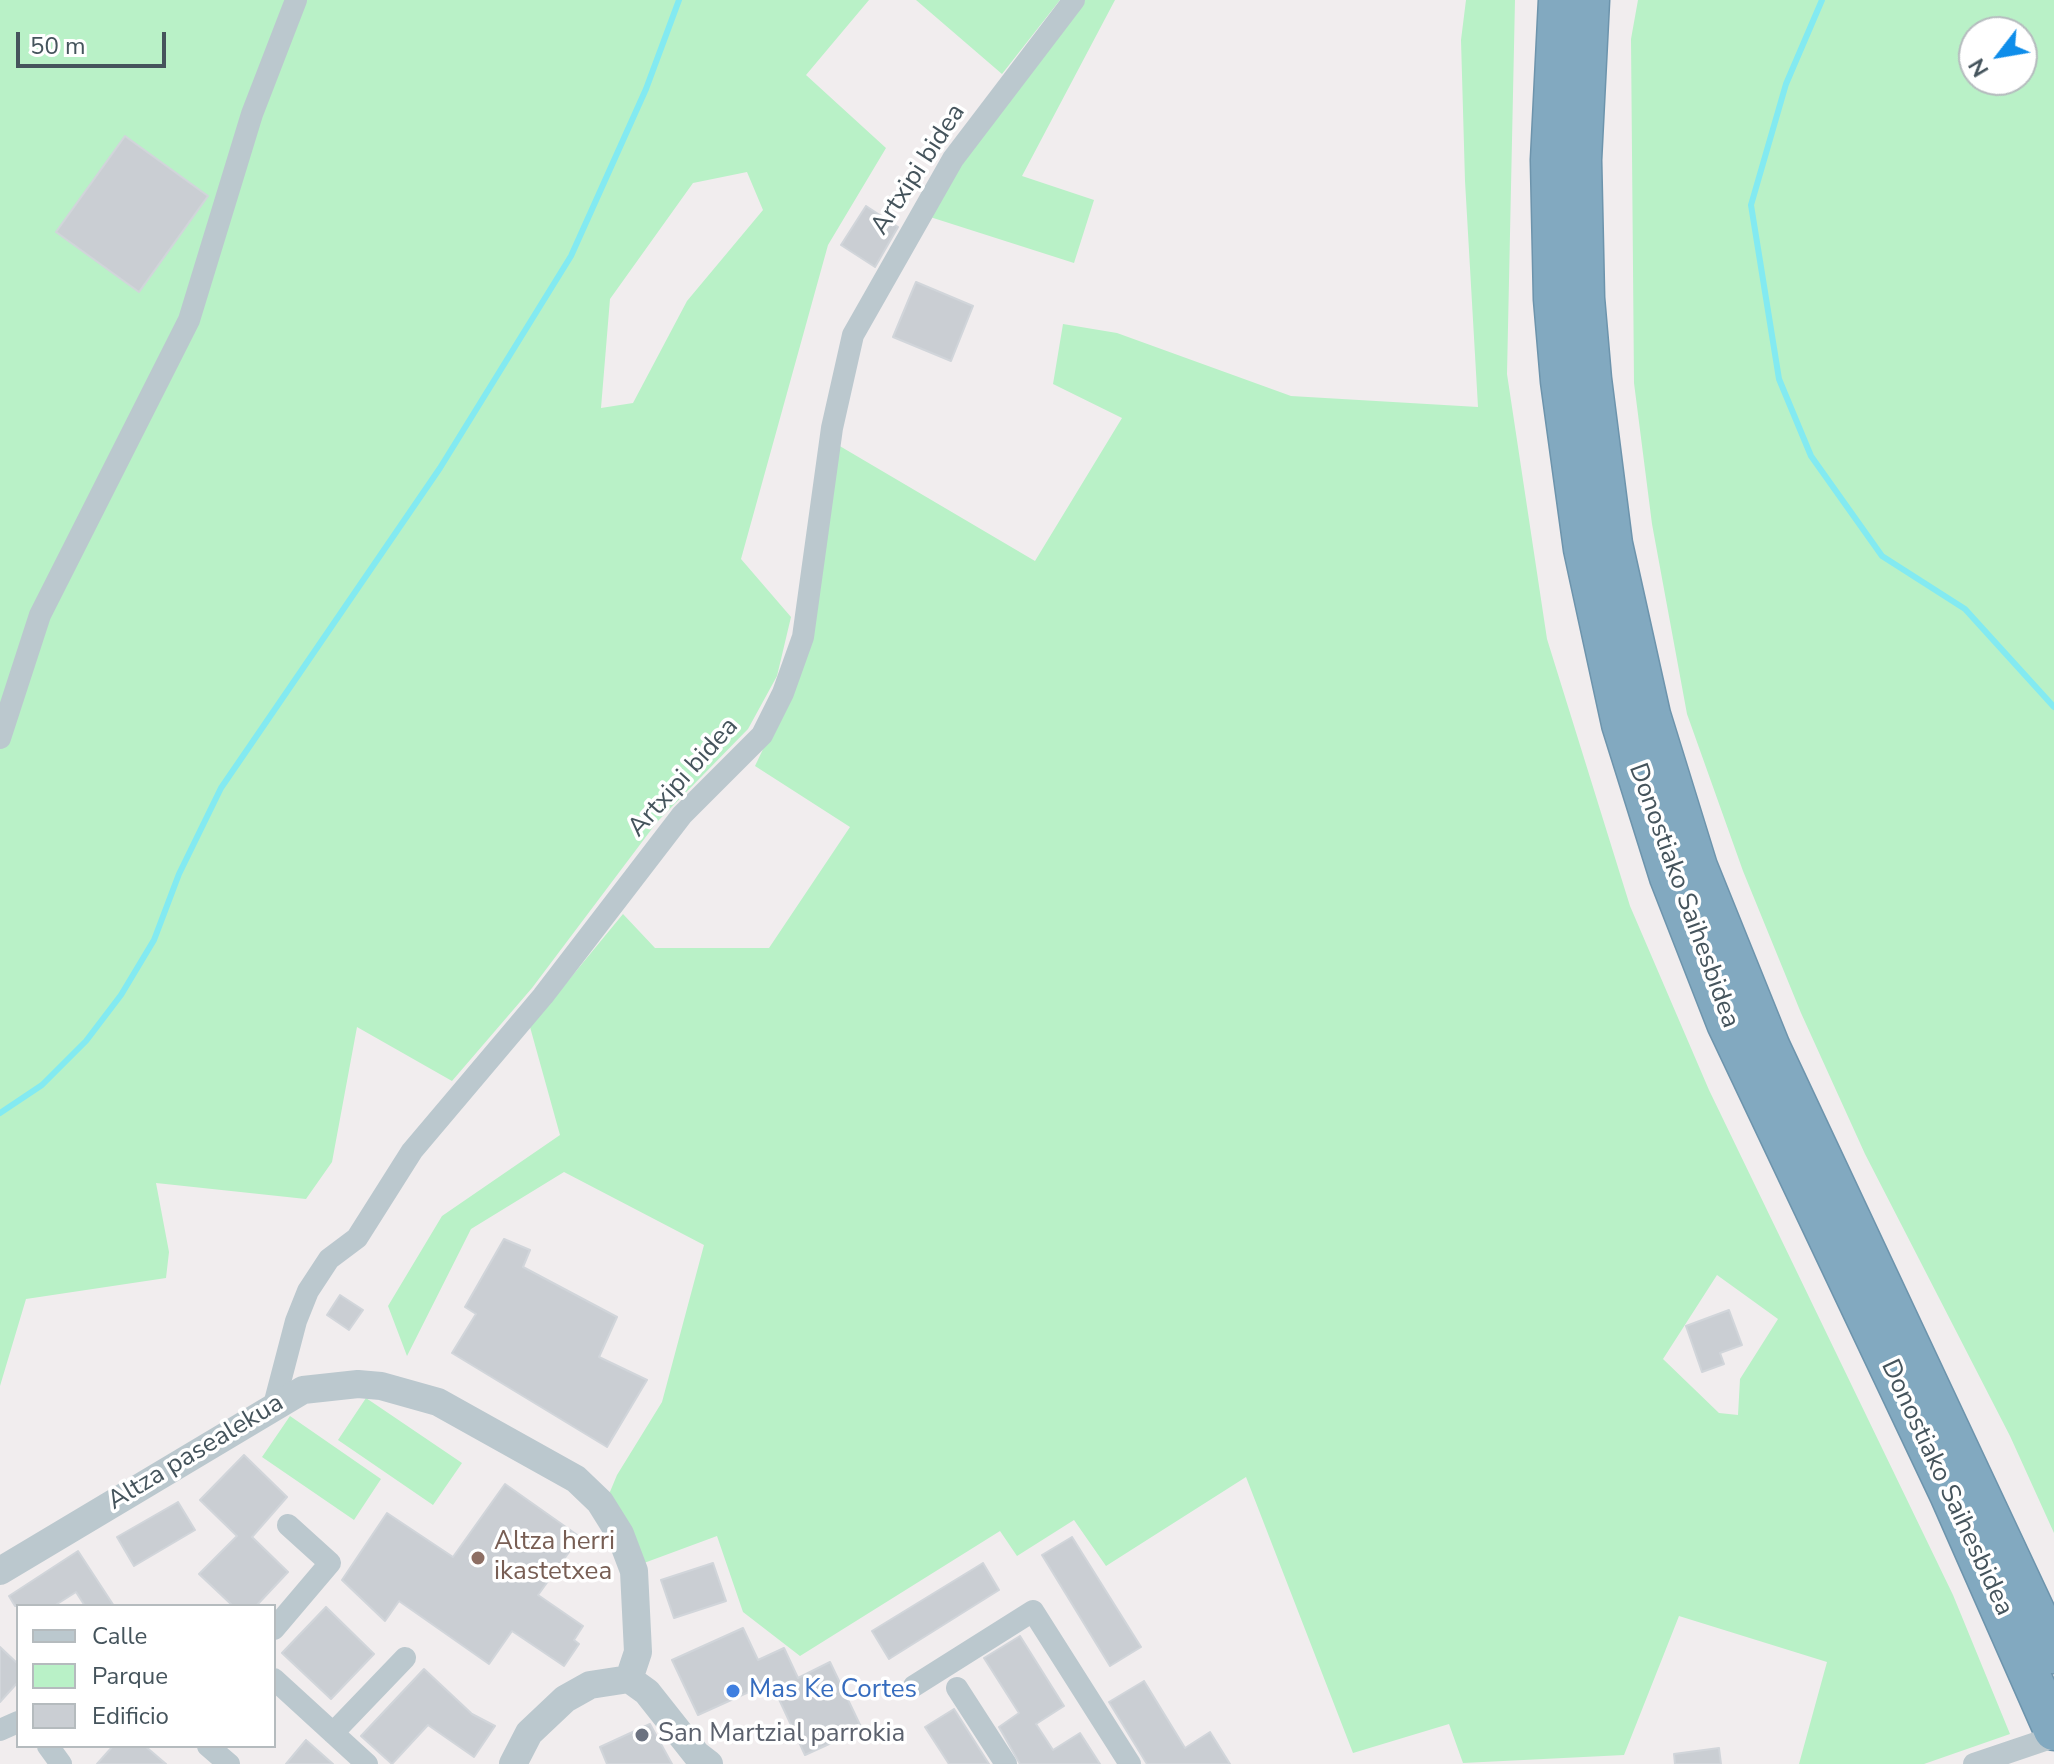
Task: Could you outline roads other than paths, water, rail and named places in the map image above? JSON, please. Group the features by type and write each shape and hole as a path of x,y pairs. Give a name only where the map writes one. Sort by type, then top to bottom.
{"highway":[{"name":"Donostiako Saihesbidea","path":"1559,0 1551,160 1560,368 1584,549 1622,724 1670,877 1727,1023 1950,1494 2054,1730"},
{"name":"Donostiako Saihesbidea","path":"1589,0 1581,173 1590,366 1612,544 1650,715 1697,867 1770,1048 2054,1653"}],"street":[{"path":"0,738 40,615 189,320 234,167 296,0"},
{"name":"Artxipi bidea","path":"274,1405 296,1321 308,1291 329,1259 357,1238 412,1151 543,996 682,815 762,735 783,693 803,637 832,428 853,335 953,159 1074,0"},
{"name":"Altza pasealekua","path":"0,1571 303,1390 358,1384 381,1386 438,1402 576,1479 600,1502 620,1534 634,1571 638,1652 629,1679"},
{"path":"276,1627 330,1563 288,1525"},
{"path":"914,1686 1033,1611 1130,1764"},
{"path":"333,1733 405,1658"},
{"path":"513,1764 529,1733 565,1699 590,1685 629,1679 647,1692 696,1754 709,1764"},
{"path":"276,1681 367,1764"},
{"path":"957,1688 1006,1764"},
{"path":"1974,1764 2054,1737"},
{"path":"210,1748 229,1764"}],"waterway":[{"path":"0,1113 42,1085 86,1041 121,995 154,940 179,874 221,788 440,468 571,256 646,89 679,0"},
{"path":"1822,0 1786,84 1751,205 1779,379 1811,456 1882,556 1965,609 2054,707"}],"place":[{"name":"Altza herri ikastetxea","path":"478,1558"},
{"name":"Mas Ke Cortes","path":"733,1691"},
{"name":"San Martzial parrokia","path":"642,1735"}]}
